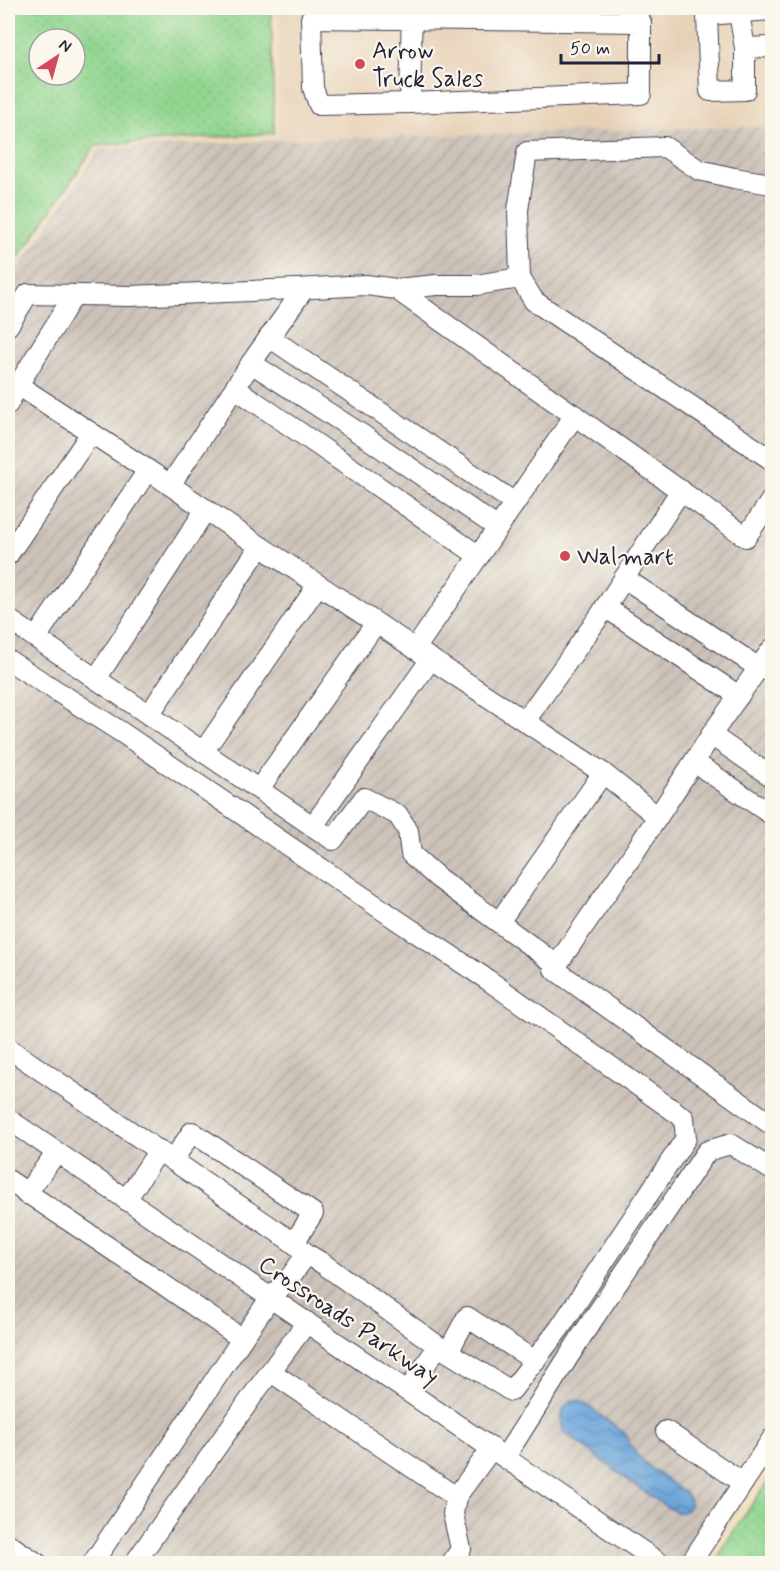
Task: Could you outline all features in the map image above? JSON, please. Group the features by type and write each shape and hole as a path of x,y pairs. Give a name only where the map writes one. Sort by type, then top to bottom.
{"street":[{"path":"738,12 745,48 745,90 710,91 707,15 738,12 772,10"},
{"path":"410,103 412,13"},
{"path":"412,13 641,22 641,94 410,103 320,105 313,88 311,18 412,13"},
{"path":"745,48 772,47"},
{"path":"772,184 699,170 665,147 527,152 518,210 520,278 534,301 772,460"},
{"path":"8,326 28,294 130,296 366,285 396,289 437,285 476,285 520,278"},
{"path":"170,485 251,363 304,289"},
{"path":"396,289 746,537 772,498"},
{"path":"8,404 74,295"},
{"path":"269,337 515,504"},
{"path":"251,363 364,436 498,528"},
{"path":"18,385 603,773 658,817"},
{"path":"235,388 479,556"},
{"path":"313,826 423,654 479,556 575,415"},
{"path":"8,555 91,433"},
{"path":"36,638 148,470"},
{"path":"525,721 605,607 681,490"},
{"path":"96,679 206,509"},
{"path":"149,715 260,546"},
{"path":"624,578 759,668"},
{"path":"203,752 318,585"},
{"path":"605,607 739,696"},
{"path":"8,619 333,840 364,798 398,815 408,831 411,854 438,878 557,965"},
{"path":"259,789 376,623"},
{"path":"772,649 711,735 554,969 772,1125"},
{"path":"8,660 121,732 488,980 684,1118 686,1138 559,1329 511,1391 443,1349 166,1155 8,1048"},
{"path":"711,735 772,777"},
{"path":"694,762 772,815"},
{"path":"499,922 603,773"},
{"name":"Crossroads Parkway","path":"8,1119 662,1563"},
{"path":"92,1563 270,1297 288,1280 313,1213 192,1132 166,1155 126,1200"},
{"path":"451,1563 461,1549 453,1514 456,1497 499,1453 707,1151 731,1144 772,1170"},
{"path":"26,1194 56,1152"},
{"path":"8,1180 242,1339"},
{"path":"408,1391 467,1317 534,1361"},
{"path":"134,1563 307,1322"},
{"path":"271,1372 456,1497"},
{"path":"666,1431 743,1483"},
{"path":"690,1563 772,1439"},
{"path":"8,1544 38,1563"}],"shaded area":[{"path":"279,8 772,8 772,126 278,140"},
{"path":"772,126 772,1459 700,1563 8,1564 8,284 99,149 278,140"}],"green space":[{"path":"8,8 271,8 274,133 95,146 8,274"},
{"path":"772,1475 772,1563 721,1563 718,1561 721,1550"}],"water":[{"path":"572,1400 580,1401 588,1406 624,1433 636,1454 685,1493 690,1505 687,1510 677,1512 667,1507 564,1432 562,1414 565,1406"}],"place":[{"name":"Arrow Truck Sales","path":"360,64"},
{"name":"Walmart","path":"565,556"}]}
